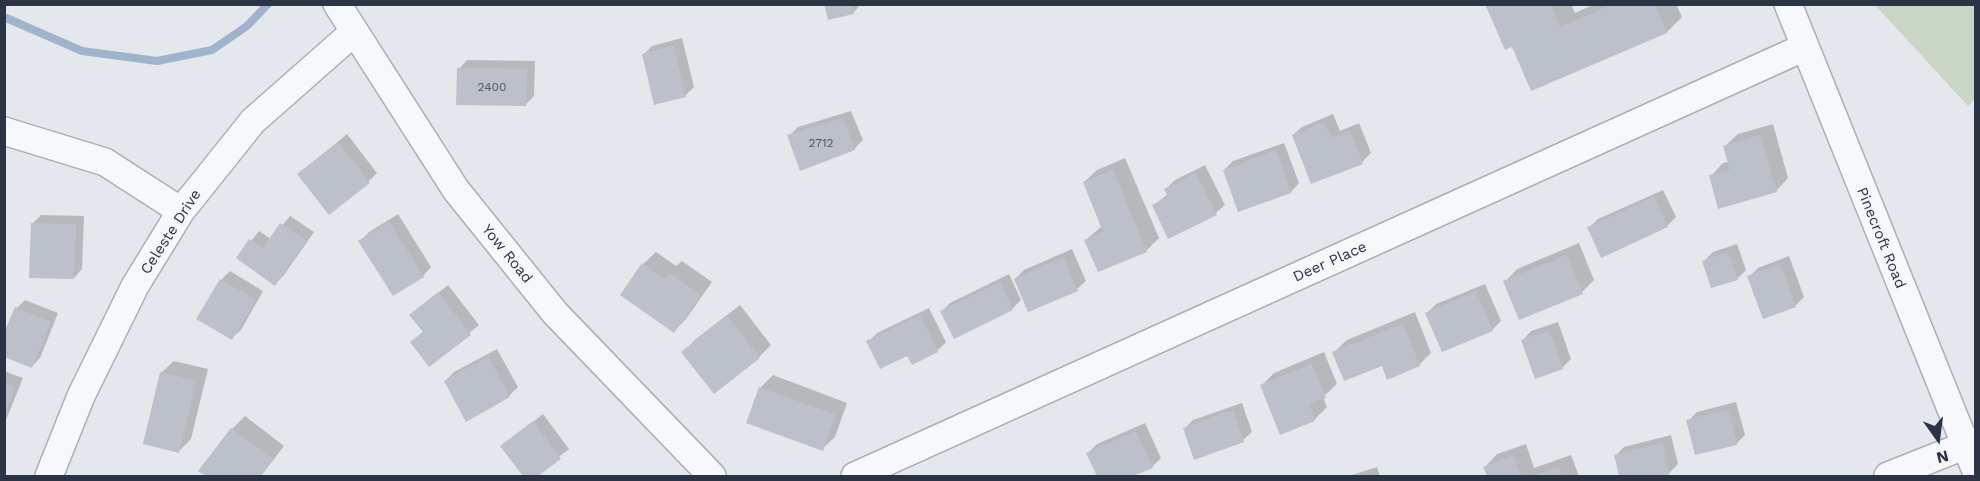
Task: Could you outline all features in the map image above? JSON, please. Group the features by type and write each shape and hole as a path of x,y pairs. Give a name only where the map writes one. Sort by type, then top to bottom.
{"street":[{"name":"Yow Road","path":"337,4 456,190 555,313 712,477"},
{"name":"Pinecroft Road","path":"1788,4 1971,443 1976,471"},
{"name":"Celeste Drive","path":"59,473 81,396 135,286 181,211 253,121 354,32"},
{"name":"Deer Place","path":"855,477 1805,47"},
{"path":"4,131 105,162 181,211"},
{"path":"1888,477 1971,443"}],"green space":[{"path":"1875,5 1975,5 1975,99 1968,106"}],"building":[{"path":"824,4 852,4 854,14 828,20"},
{"path":"1485,4 1550,4 1560,27 1613,4 1655,4 1667,33 1531,91 1512,47 1505,50"},
{"path":"673,46 686,97 654,105 642,54"},
{"path":"457,68 527,69 526,106 456,105"},
{"path":"843,118 855,150 800,171 787,135"},
{"path":"1324,122 1331,138 1350,131 1363,164 1311,184 1292,135"},
{"path":"1760,135 1777,192 1718,209 1709,175 1730,170 1723,146"},
{"path":"338,142 370,183 329,215 297,174"},
{"path":"1276,150 1291,193 1238,212 1223,170"},
{"path":"1113,170 1147,252 1098,272 1084,240 1103,232 1083,182"},
{"path":"1196,173 1217,215 1168,239 1152,205 1168,197 1164,189"},
{"path":"1654,197 1668,227 1601,258 1587,227"},
{"path":"389,222 424,277 393,296 358,241"},
{"path":"31,223 76,224 74,279 29,278"},
{"path":"280,223 306,241 275,286 236,258 249,239 263,248"},
{"path":"1728,252 1738,280 1711,288 1702,261"},
{"path":"1567,255 1583,294 1519,320 1503,281"},
{"path":"1063,257 1078,291 1028,312 1014,279"},
{"path":"642,263 664,279 668,272 701,295 674,333 620,295"},
{"path":"1780,264 1796,307 1763,319 1747,276"},
{"path":"220,279 256,300 232,340 196,319"},
{"path":"1000,282 1013,310 954,339 940,311"},
{"path":"1476,291 1493,331 1442,352 1425,313"},
{"path":"438,292 471,335 429,367 410,342 423,332 409,315"},
{"path":"15,307 51,322 32,368 4,357 4,333"},
{"path":"920,315 938,352 912,365 907,356 880,369 866,341"},
{"path":"727,316 760,358 714,394 681,352"},
{"path":"1403,324 1420,366 1387,380 1382,366 1344,381 1332,352"},
{"path":"1549,330 1563,369 1535,379 1521,340"},
{"path":"488,357 510,397 466,422 444,381"},
{"path":"1312,364 1326,398 1309,404 1315,421 1280,435 1260,385"},
{"path":"160,372 196,381 179,453 143,444"},
{"path":"4,383 15,387 5,414 4,414"},
{"path":"759,387 836,415 823,451 746,423"},
{"path":"1233,410 1244,442 1194,460 1183,428"},
{"path":"1728,410 1737,445 1695,455 1686,420"},
{"path":"533,421 561,459 538,476 523,476 500,446"},
{"path":"231,428 273,459 260,476 206,476 198,471"},
{"path":"1136,431 1153,468 1133,476 1097,476 1086,453"},
{"path":"1662,443 1670,474 1619,476 1614,455"},
{"path":"1513,456 1521,476 1487,476 1483,467"},
{"path":"1559,467 1562,476 1532,476"}],"waterway":[{"path":"4,17 82,51 157,61 212,50 247,26 268,4"}]}
